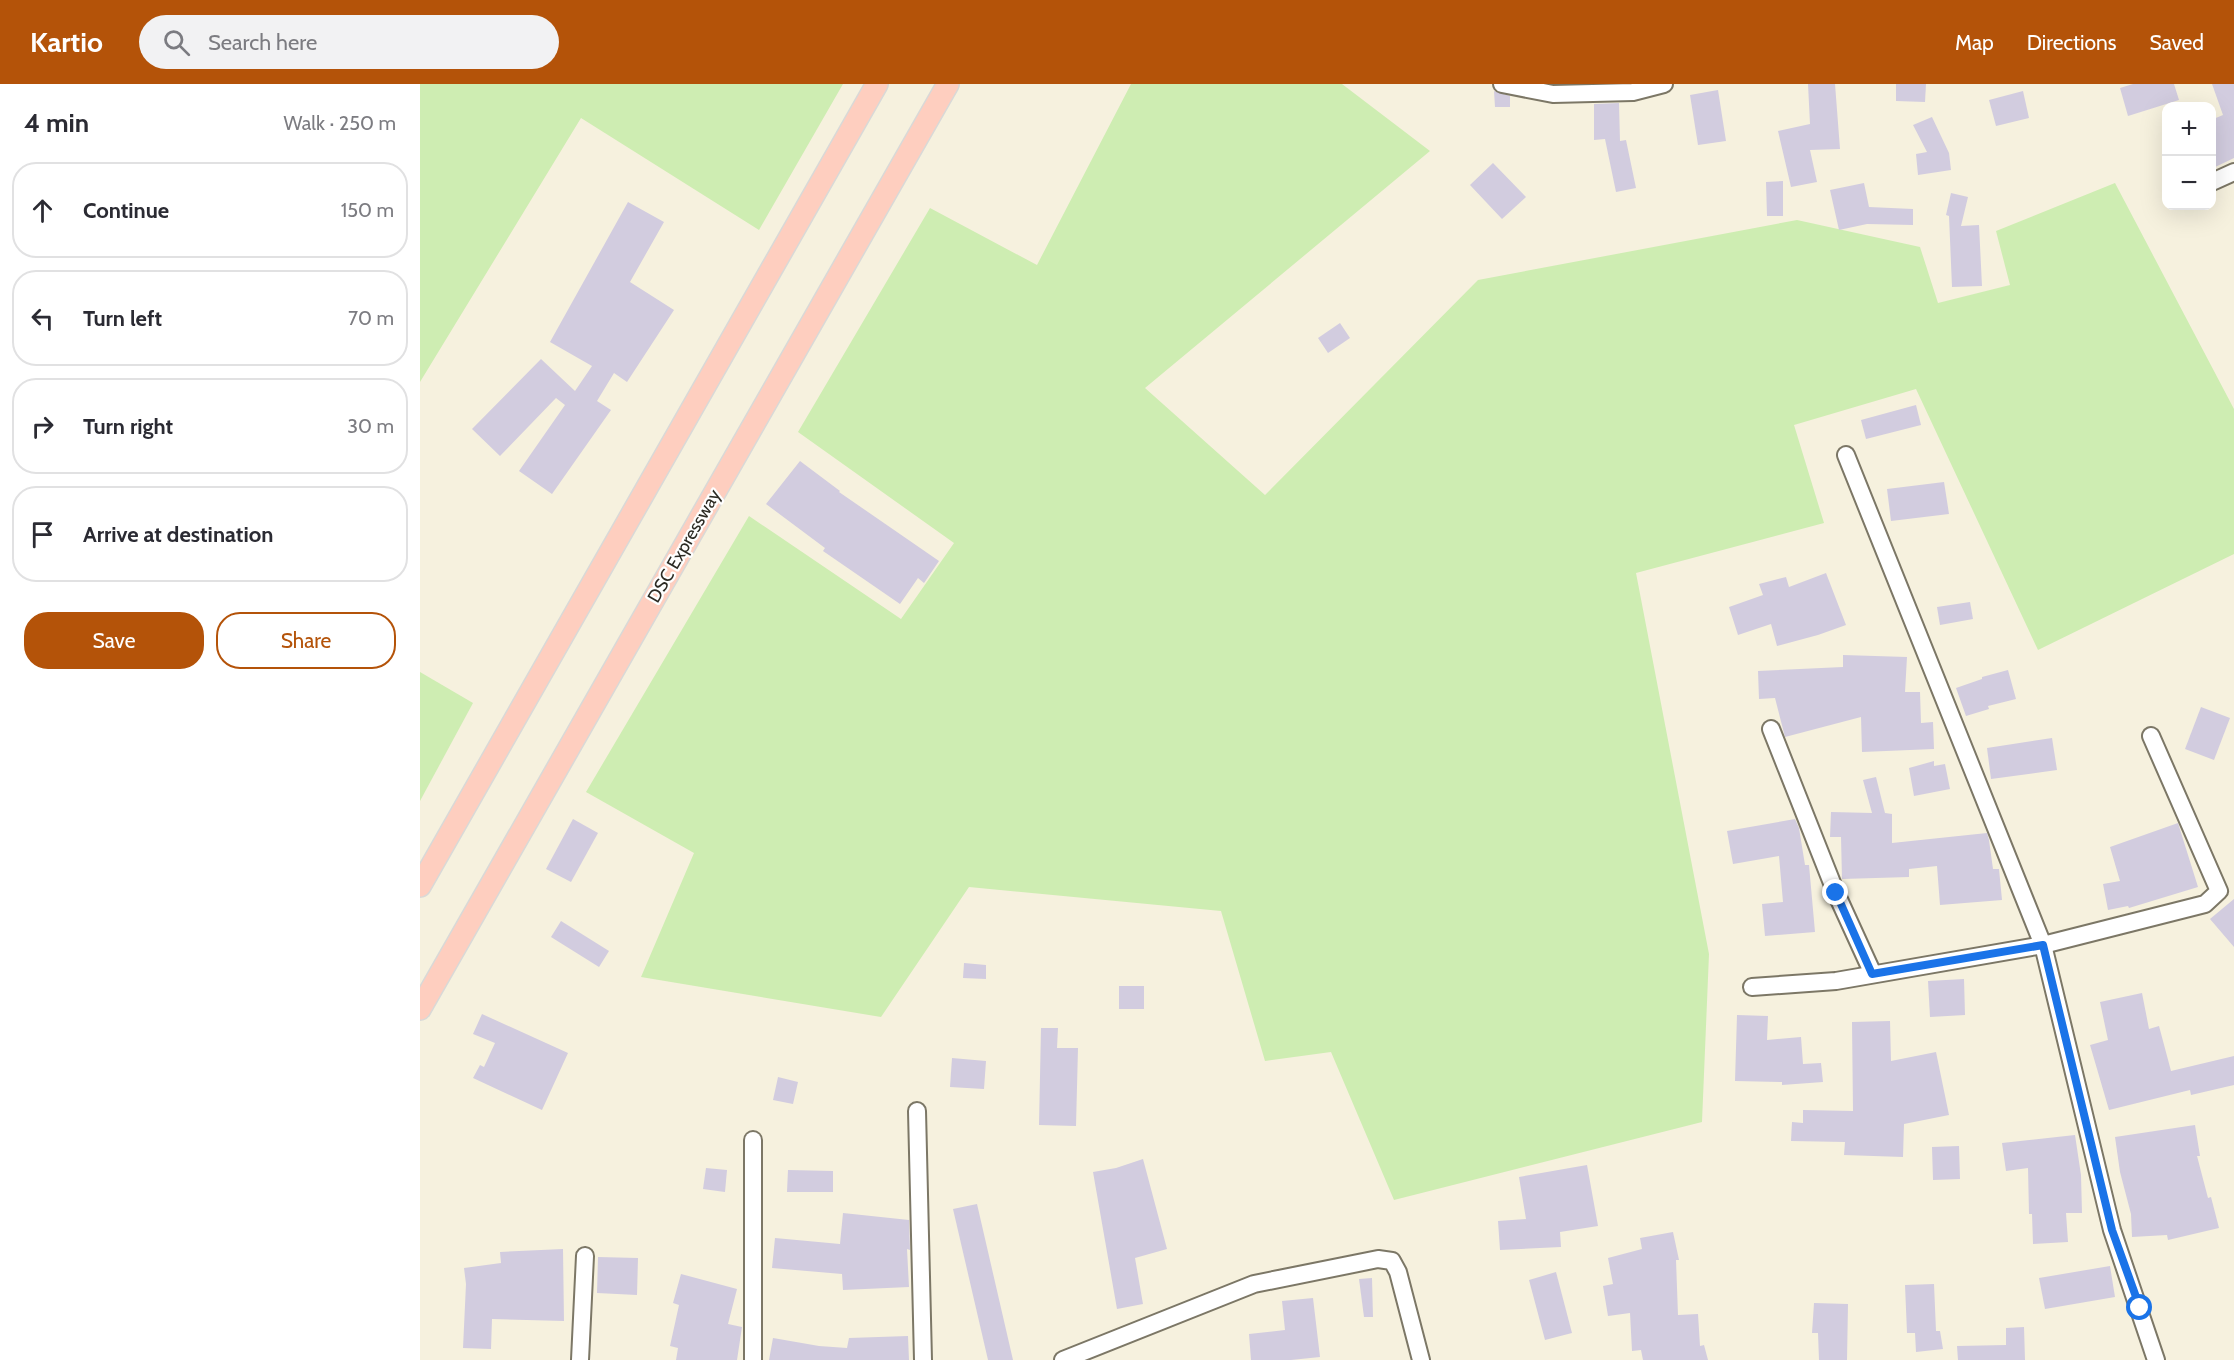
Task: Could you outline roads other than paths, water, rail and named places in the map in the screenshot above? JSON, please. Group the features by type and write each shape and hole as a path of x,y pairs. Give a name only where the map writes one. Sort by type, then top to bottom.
{"main road":[{"path":"420,886 877,84"},
{"name":"DSC Expressway","path":"420,1009 948,84"}],"street":[{"path":"1502,84 1553,94 1633,92 1664,84"},
{"path":"2216,180 2234,172"},
{"path":"1846,454 2043,945 2112,1230 2156,1360"},
{"path":"1771,729 1836,893 1872,974"},
{"path":"1752,987 1836,981 2043,945 2205,904 2219,891 2151,736"},
{"path":"917,1111 923,1360"},
{"path":"753,1140 753,1360"},
{"path":"580,1360 585,1256"},
{"path":"1063,1360 1254,1284 1378,1259 1392,1261 1398,1272 1421,1360"}]}
